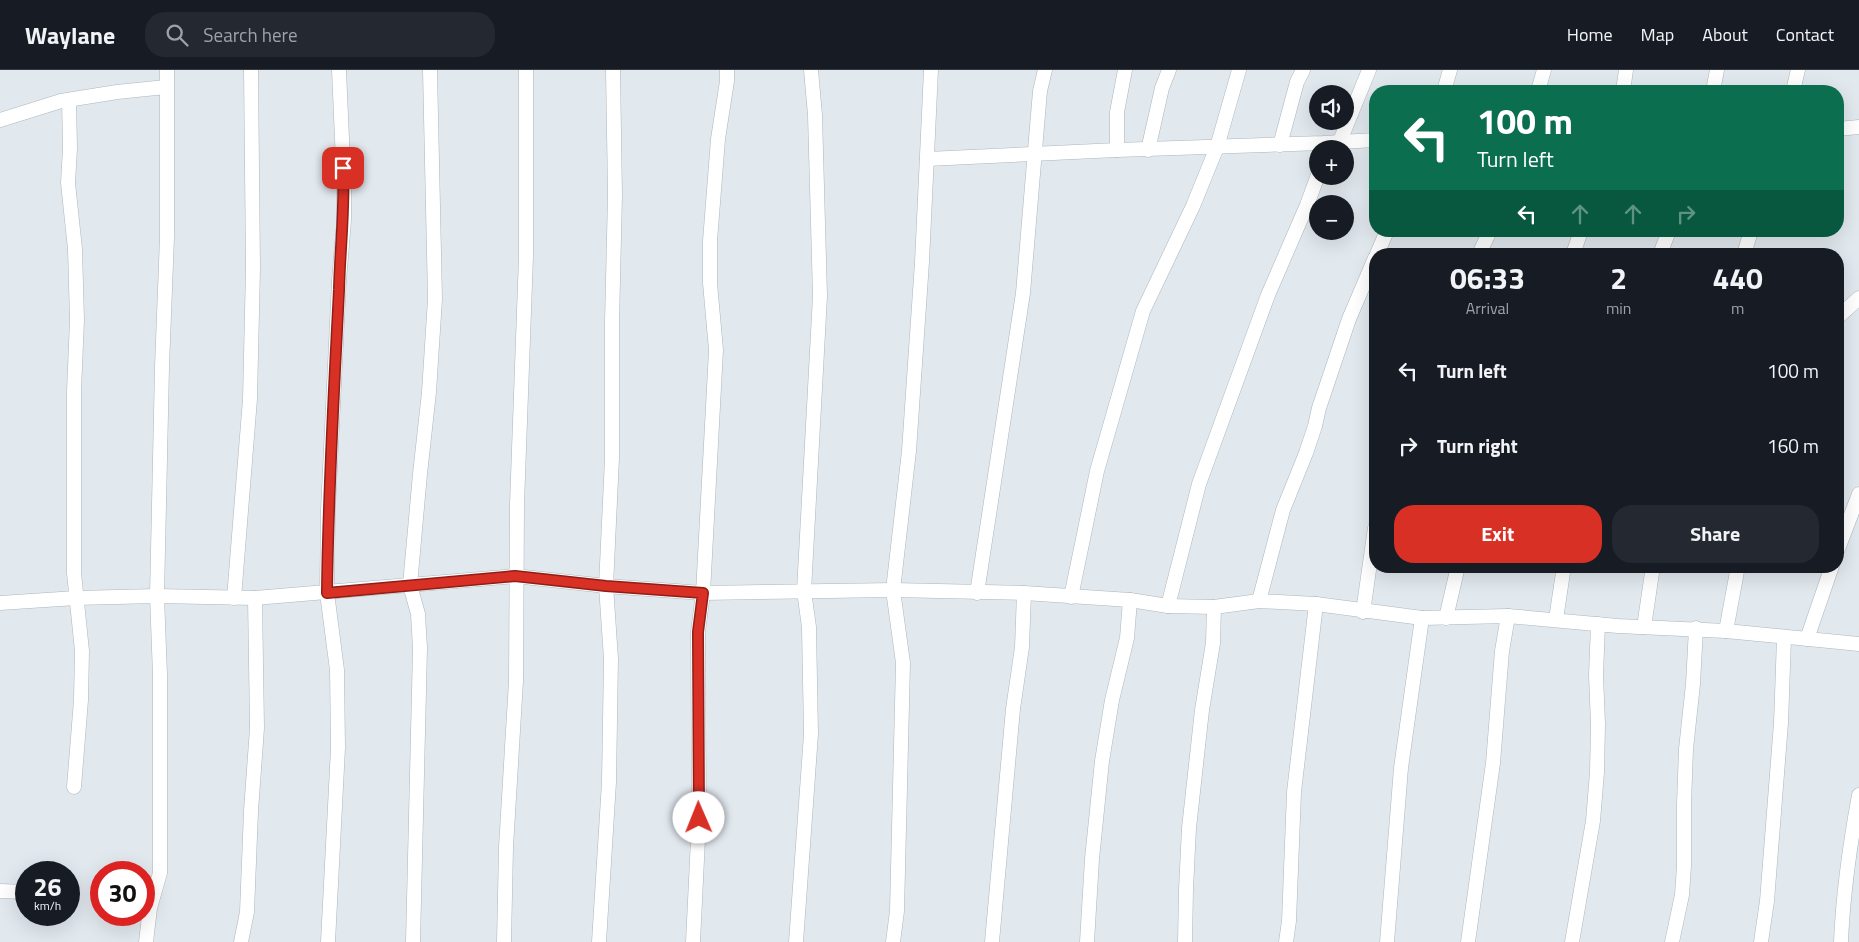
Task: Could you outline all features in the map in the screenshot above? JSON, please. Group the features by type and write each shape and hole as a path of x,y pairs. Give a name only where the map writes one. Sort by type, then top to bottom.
{"street":[{"path":"146,942 150,908 160,873 160,675 157,596 167,237 167,70"},
{"path":"234,598 250,399 253,268 251,70"},
{"path":"328,942 338,748 336,670 327,593 328,510 339,281 344,220 339,70"},
{"path":"413,942 420,648 418,614 410,585 429,392 435,298 430,70"},
{"path":"504,942 506,848 516,681 515,576 526,256 526,70"},
{"path":"599,942 609,782 611,659 606,586 612,458 613,70"},
{"path":"694,942 699,818 698,632 703,593 716,350 710,282 710,241 718,139 727,70"},
{"path":"796,942 812,734 809,627 804,591 820,296 815,114 811,70"},
{"path":"893,942 897,911 903,662 893,590 909,451 922,262 931,70"},
{"path":"977,593 1023,293 1040,91 1045,70"},
{"path":"1116,150 1117,112 1125,70"},
{"path":"1148,150 1162,88 1169,70"},
{"path":"1071,597 1096,471 1143,311 1193,206 1217,147 1239,70"},
{"path":"1280,145 1297,82 1303,70"},
{"path":"1341,140 1369,70"},
{"path":"1446,85 1450,70"},
{"path":"1540,85 1544,70"},
{"path":"1624,85 1626,70"},
{"path":"1714,85 1717,70"},
{"path":"1794,85 1798,70"},
{"path":"0,120 69,100 166,87"},
{"path":"69,100 70,148 68,183 75,248 78,320 74,391 74,573 82,651 82,700 74,787"},
{"path":"1844,128 1859,127"},
{"path":"1354,141 1369,140"},
{"path":"927,159 1116,150 1309,146"},
{"path":"1168,606 1199,484 1268,295 1314,185"},
{"path":"1259,602 1283,510 1306,453 1349,319 1369,272"},
{"path":"1844,312 1859,298"},
{"path":"1844,533 1859,494"},
{"path":"1363,612 1369,570"},
{"path":"1446,618 1456,573"},
{"path":"1556,619 1563,573"},
{"path":"1644,628 1652,573"},
{"path":"1726,631 1737,573"},
{"path":"1807,639 1830,573"},
{"path":"0,602 157,596 255,598 515,576 606,586 703,593 893,590 1024,593 1130,600 1168,606 1214,607 1259,602 1316,604 1363,612 1422,618 1508,616 1644,628 1696,628 1859,644"},
{"path":"992,942 1013,709 1022,647 1024,593"},
{"path":"241,942 247,912 257,728 255,598"},
{"path":"1087,942 1092,859 1102,761 1112,700 1127,638 1130,600"},
{"path":"1286,942 1294,792 1316,604"},
{"path":"1185,942 1189,828 1202,710 1213,643 1214,607"},
{"path":"1468,942 1493,763 1502,651 1508,616"},
{"path":"1387,942 1400,768 1422,618"},
{"path":"1572,942 1590,839 1597,772 1596,675 1598,624"},
{"path":"1672,942 1682,895 1686,749 1694,684 1696,628"},
{"path":"1761,942 1767,901 1781,723 1784,638"},
{"path":"1842,942 1843,897 1851,835 1859,795"},
{"path":"0,890 15,891"}],"route":[{"path":"343,168 344,220 339,281 328,510 327,593 515,576 606,586 703,593 698,632 699,818"}]}
